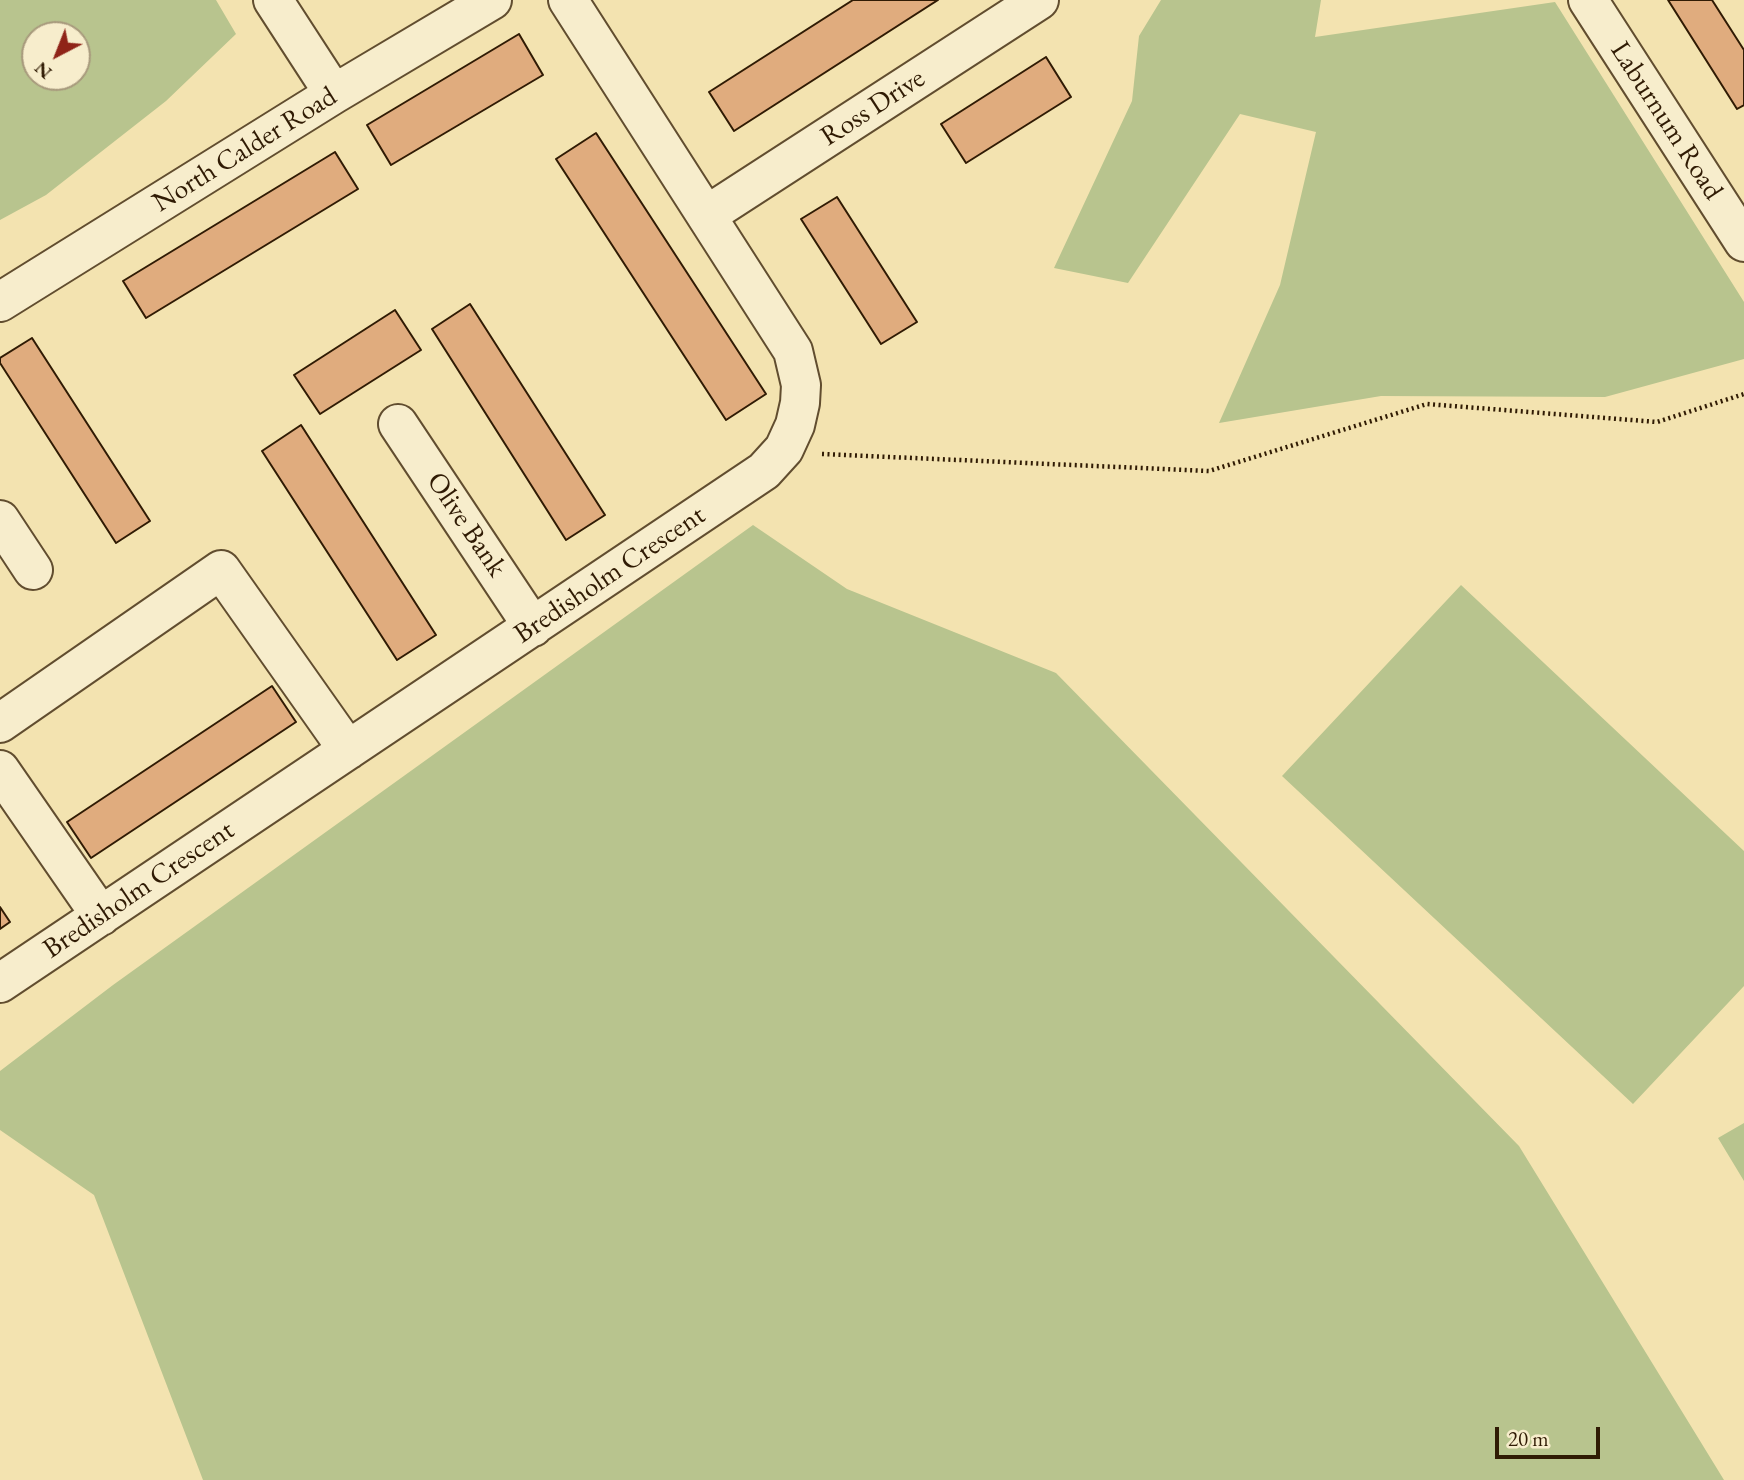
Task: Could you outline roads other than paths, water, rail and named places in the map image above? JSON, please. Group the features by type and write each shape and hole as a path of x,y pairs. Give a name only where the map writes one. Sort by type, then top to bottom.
{"street":[{"path":"273,0 334,94"},
{"name":"North Calder Road","path":"0,302 334,94 492,0"},
{"name":"Bredisholm Crescent","path":"0,983 764,471 784,449 795,425 800,403 800,386 793,351 568,0"},
{"name":"Ross Drive","path":"708,215 1039,0"},
{"name":"Laburnum Road","path":"1588,0 1744,242"},
{"name":"Olive Bank","path":"398,424 533,627"},
{"path":"0,520 33,570"},
{"path":"0,723 221,570 348,750"},
{"path":"0,770 101,915"}]}
